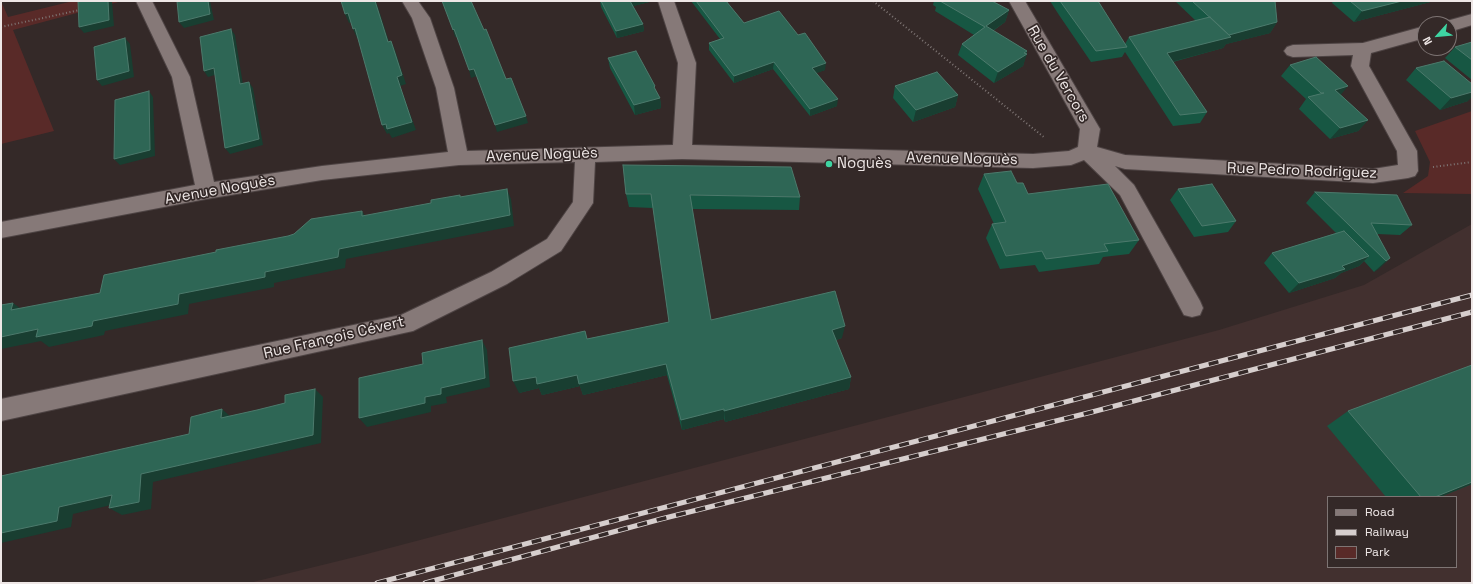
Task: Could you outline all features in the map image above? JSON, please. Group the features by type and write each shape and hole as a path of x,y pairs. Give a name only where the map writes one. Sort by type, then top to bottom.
{"street":[{"path":"144,1 181,77 206,192"},
{"path":"410,1 421,18 445,88 459,158"},
{"path":"666,1 687,63 682,152"},
{"name":"Rue du Vercors","path":"1017,1 1090,130 1079,154"},
{"path":"1457,24 1472,19"},
{"path":"1293,51 1363,49 1417,34"},
{"path":"1363,49 1360,66 1407,151 1408,171"},
{"name":"Avenue Noguès","path":"1,230 322,172 459,158 682,152 1033,161 1079,154"},
{"name":"Rue François Cévert","path":"1,410 405,324 499,278 554,245 583,203 584,154"},
{"path":"1079,154 1127,190 1192,308"},
{"name":"Rue Pedro Rodriguez","path":"1079,154 1132,163 1372,176 1408,171"}],"path":[{"path":"873,1 1079,154"},
{"path":"1,27 85,8"},
{"path":"1408,171 1472,162"}],"shaded area":[{"path":"1472,224 1472,583 249,583 363,555 1219,330 1364,285"}],"green space":[{"path":"1,1 8,17 73,1 122,1 13,30 54,131 1,144"},
{"path":"1472,111 1472,194 1403,193 1428,176 1430,162 1415,131"}],"building":[{"path":"78,1 108,1 109,20 79,27"},
{"path":"177,1 208,1 210,14 179,22"},
{"path":"341,1 375,1 388,42 391,41 402,75 397,77 412,122 387,129 386,124 382,125 355,28 353,29 348,13 345,14"},
{"path":"442,1 471,1 484,30 486,29 506,79 511,78 526,116 495,125 474,69 469,70"},
{"path":"601,1 630,1 643,24 616,31"},
{"path":"696,1 726,1 744,23 779,11 798,35 805,33 826,63 812,68 838,99 810,109 774,62 734,76 709,43 724,38"},
{"path":"940,1 992,1 1009,10 986,26 1027,51 1024,53 1027,54 998,72 962,44 985,27"},
{"path":"1060,1 1098,1 1127,47 1096,51"},
{"path":"1192,1 1275,1 1277,22 1229,35"},
{"path":"1350,1 1402,1 1362,11"},
{"path":"1210,17 1231,37 1167,53 1207,112 1180,115 1129,37"},
{"path":"231,29 240,84 249,82 259,139 225,148 214,68 204,71 200,37"},
{"path":"125,38 129,71 97,80 94,47"},
{"path":"1472,42 1472,60 1457,49 1457,46"},
{"path":"636,51 660,98 634,105 608,58"},
{"path":"1316,57 1348,86 1335,90 1368,120 1340,128 1308,97 1324,93 1321,93 1290,65"},
{"path":"1444,61 1472,84 1472,92 1451,98 1416,68"},
{"path":"937,72 958,95 916,110 895,86"},
{"path":"149,91 150,150 114,159 115,100"},
{"path":"623,165 791,167 800,197 690,195 711,320 835,291 845,326 832,330 851,377 724,411 724,409 681,420 666,364 579,384 577,375 537,384 536,377 513,381 509,348 585,331 587,339 669,322 651,194 626,194"},
{"path":"1011,171 1017,183 1023,183 1028,194 1108,184 1139,240 1104,244 1108,251 1046,259 1042,251 1006,256 992,224 1006,222 984,174"},
{"path":"1212,184 1236,221 1202,226 1178,189"},
{"path":"507,189 510,215 339,249 338,257 265,272 265,277 179,294 178,304 93,321 92,326 36,337 38,329 1,337 1,305 13,303 11,310 100,293 104,275 216,252 216,250 288,236 294,234 311,219 362,211 362,216 431,203 431,200"},
{"path":"1315,192 1397,195 1412,225 1371,223 1390,258 1386,261"},
{"path":"1344,231 1369,256 1342,266 1345,269 1299,283 1272,253"},
{"path":"482,340 485,378 441,388 441,394 425,397 425,403 359,418 359,378 423,364 422,353"},
{"path":"1472,365 1472,482 1437,496 1420,496 1348,411"},
{"path":"315,389 313,435 141,474 139,502 109,508 112,495 59,507 57,521 1,533 1,476 189,434 191,417 222,409 221,418 257,410 285,403 285,395"}],"railway":[{"path":"377,583 1472,295"},
{"path":"425,583 661,519 1092,412 1472,312"}],"place":[{"name":"Noguès","path":"829,164"}]}
